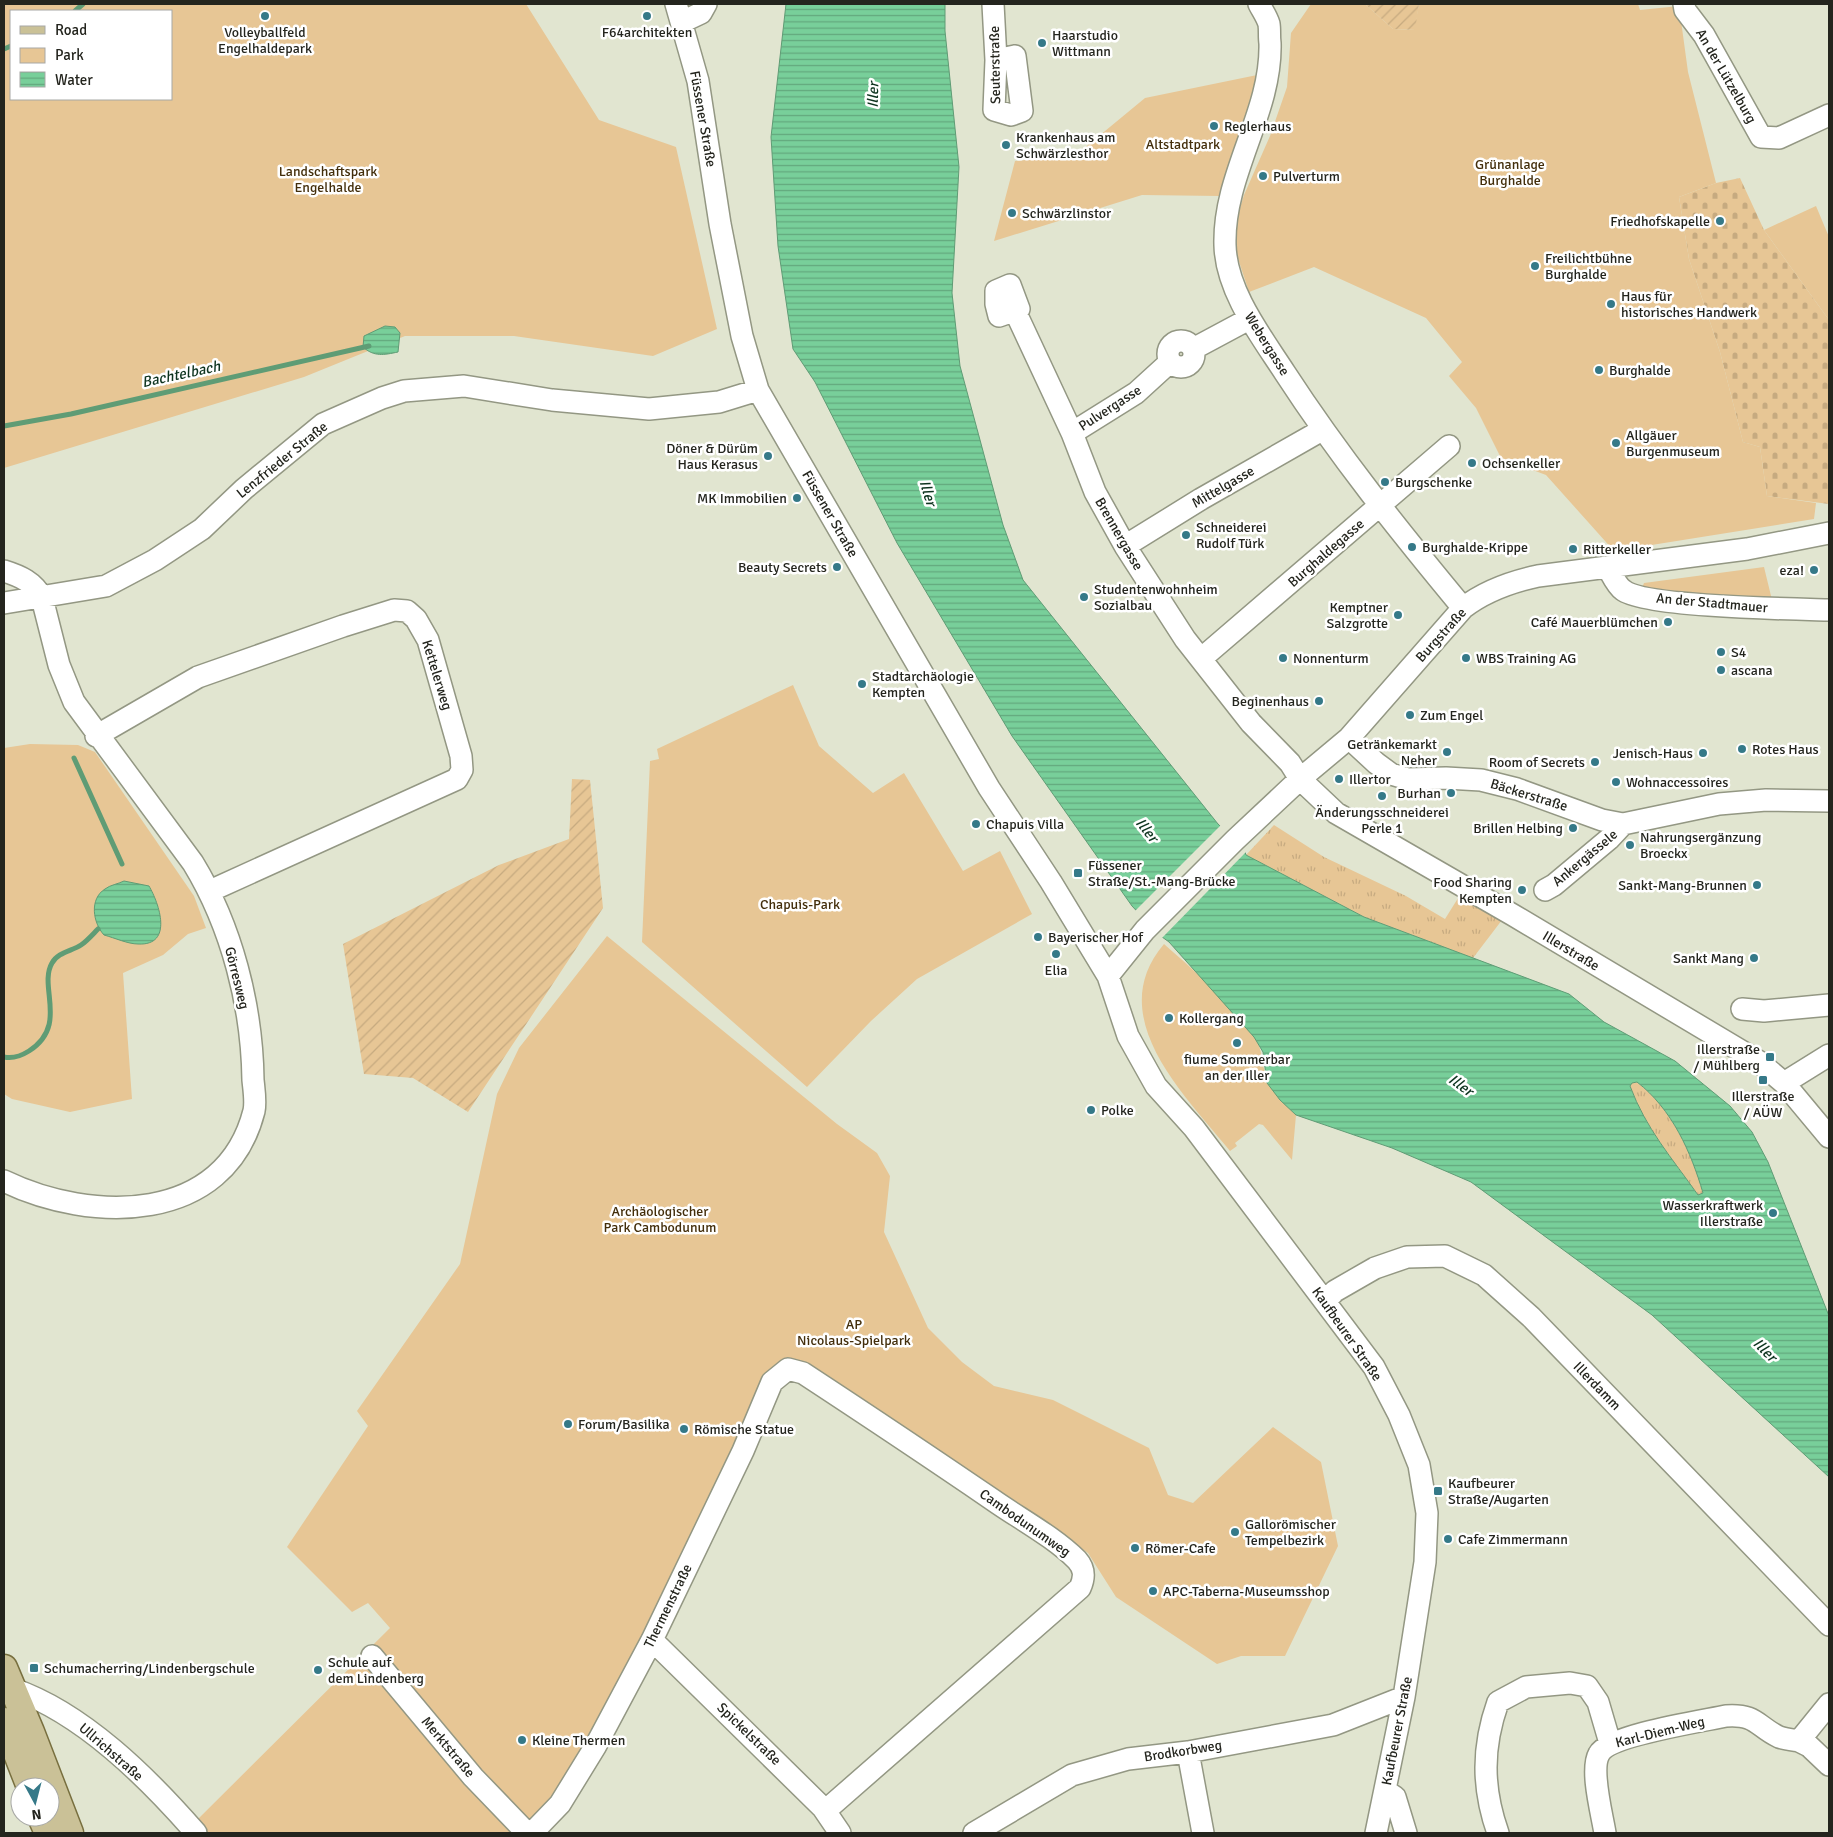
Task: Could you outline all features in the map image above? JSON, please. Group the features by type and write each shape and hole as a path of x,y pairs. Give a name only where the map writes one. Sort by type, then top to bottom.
{"main road":[{"path":"9,1679 16,1732 32,1774 70,1833"}],"street":[{"path":"679,13 701,13 706,4"},
{"name":"Seuterstraße","path":"993,4 996,60 994,110 1011,115"},
{"name":"Webergasse","path":"1259,4 1269,24 1268,72 1264,94 1232,192 1226,220 1225,244 1228,268 1249,320 1322,430 1379,507 1463,608"},
{"name":"An der Lützelburg","path":"1684,4 1685,10 1704,35 1761,137 1778,138 1829,115"},
{"name":"Füssener Straße","path":"679,13 698,81 720,224 740,326 758,390 989,788 1051,882 1108,976"},
{"name":"Brennergasse","path":"1015,311 1072,433 1095,492 1125,546 1167,614 1251,723 1290,763 1300,779"},
{"name":"Pulvergasse","path":"1072,433 1136,393 1170,362 1168,354 1174,343 1187,343 1193,349 1249,320"},
{"name":"Lenzfrieder Straße","path":"4,603 106,586 155,560 202,529 244,489 323,424 382,398 404,391 464,386 552,400 649,409 719,402 758,390"},
{"name":"Mittelgasse","path":"1125,546 1201,499 1322,430"},
{"name":"Burghaldegasse","path":"1202,658 1450,446"},
{"name":"Burgstraße","path":"1108,976 1151,924 1235,840 1300,779 1349,738 1463,608 1495,589 1514,581 1538,576 1747,549 1829,533"},
{"name":"An der Stadtmauer","path":"1608,568 1623,591 1643,597 1742,607 1829,610"},
{"path":"4,571 23,577 38,590 42,598"},
{"name":"Görresweg","path":"4,1181 61,1202 126,1208 154,1204 204,1186 224,1169 240,1145 254,1109 253,1057 238,972 210,891 193,863 96,736 74,702 58,665 42,598"},
{"name":"Kettelerweg","path":"96,736 198,677 394,610 407,611 416,619 428,640 461,756 462,770 457,779 210,891"},
{"name":"Bäckerstraße","path":"1349,738 1391,774 1408,778 1481,780 1517,789 1602,820 1624,824 1719,804 1766,800 1829,801"},
{"name":"Illerstraße","path":"1300,779 1336,813 1513,915 1758,1061 1784,1083 1829,1137"},
{"name":"Ankergässele","path":"1545,890 1554,886 1624,824"},
{"name":"Kaufbeurer Straße","path":"1108,976 1128,1036 1156,1086 1194,1128 1374,1367 1399,1415 1419,1465 1426,1513 1426,1562 1404,1697 1376,1833"},
{"path":"1742,1008 1764,1011 1829,1005"},
{"path":"1784,1083 1829,1055"},
{"name":"Illerdamm","path":"1325,1301 1335,1290 1375,1268 1407,1257 1445,1256 1484,1275 1531,1317 1829,1625"},
{"name":"Thermenstraße","path":"532,1833 565,1797 595,1747 652,1640 743,1451 772,1382 788,1369"},
{"name":"Cambodunumweg","path":"788,1369 803,1373 935,1460 1057,1544 1078,1561 1084,1570 1084,1579 1080,1588 825,1811"},
{"name":"Spickelstraße","path":"652,1640 825,1811 840,1833"},
{"name":"Merktstraße","path":"372,1656 473,1777 527,1833"},
{"name":"Ullrichstraße","path":"9,1679 91,1731 172,1806 196,1833"},
{"path":"1498,1833 1490,1812 1485,1775 1488,1730 1498,1702 1526,1687 1570,1683 1587,1686 1598,1702 1610,1743"},
{"name":"Brodkorbweg","path":"974,1833 1072,1775 1128,1759 1188,1752 1333,1725 1404,1697"},
{"path":"1799,1741 1829,1704"},
{"name":"Karl-Diem-Weg","path":"1605,1833 1596,1771 1599,1754 1610,1743 1726,1716 1742,1715 1759,1722 1779,1737 1799,1741 1809,1746 1829,1765"},
{"path":"1188,1752 1203,1833"},
{"path":"1386,1791 1395,1797 1406,1833"}],"green space":[{"name":"Landschaftspark Engelhalde","path":"4,4 526,4 599,120 676,147 717,329 653,356 514,336 405,336 304,377 4,468"},
{"name":"Grünanlage Burghalde","path":"1311,4 1365,4 1393,29 1414,30 1419,4 1638,4 1640,10 1679,6 1688,72 1716,183 1679,197 1689,259 1720,352 1743,442 1760,447 1767,496 1816,503 1814,519 1614,551 1546,475 1501,458 1476,408 1449,376 1462,362 1426,318 1314,267 1249,292 1231,237 1244,195 1270,136 1287,87 1291,33"},
{"path":"1365,4 1419,4 1415,30 1393,29"},
{"name":"Altstadtpark","path":"1262,74 1220,196 1142,195 994,241 1015,161 1076,155 1145,98"},
{"path":"1740,178 1764,230 1829,320 1829,504 1767,496 1760,447 1743,442 1720,352 1689,259 1679,197 1716,183"},
{"path":"1816,206 1829,237 1829,320 1764,230"},
{"path":"1764,567 1772,600 1731,599 1642,588 1644,583"},
{"name":"Chapuis-Park","path":"793,685 819,746 873,793 904,773 963,871 1000,851 1032,914 917,979 871,1021 807,1087 642,942 650,761 659,759 657,749"},
{"path":"30,744 78,745 95,752 194,896 206,928 188,934 163,955 123,973 132,1099 70,1112 12,1099 4,1094 4,748"},
{"path":"572,779 590,780 603,908 468,1112 413,1078 364,1074 343,944 499,865 569,839"},
{"path":"1274,825 1324,857 1406,896 1445,919 1460,895 1502,920 1473,958 1364,917 1246,855"},
{"name":"Archäologischer Park Cambodunum","path":"607,936 837,1124 877,1153 890,1176 884,1232 928,1328 962,1362 994,1386 1053,1400 1149,1448 1168,1495 1193,1503 1273,1427 1321,1462 1338,1546 1285,1656 1241,1656 1217,1664 1116,1597 1088,1553 804,1364 774,1365 601,1719 552,1799 522,1833 205,1833 195,1822 390,1628 368,1603 352,1612 287,1547 368,1426 357,1411 460,1264 497,1094 519,1048"},
{"path":"1164,944 1223,999 1257,1042 1264,1069 1273,1088 1296,1115 1292,1160 1263,1125 1259,1124 1235,1143 1237,1146 1230,1151 1173,1080 1157,1054 1146,1027 1142,999 1147,972"},
{"path":"1637,1082 1660,1105 1679,1132 1693,1162 1703,1193 1698,1195 1652,1130 1636,1102 1630,1086 1632,1083"}],"water":[{"name":"Iller","path":"786,4 945,4 945,31 959,167 952,293 960,366 1003,525 1023,580 1218,824 1244,849 1246,855 1364,917 1569,994 1604,1022 1675,1061 1730,1106 1752,1132 1768,1162 1829,1316 1829,1477 1652,1315 1471,1182 1392,1148 1296,1115 1280,1100 1267,1083 1263,1052 1254,1037 1169,942 1158,934 1132,906 1012,736 897,543 815,382 793,349 778,246 771,137","holes":["1637,1082 1649,1093 1679,1132 1693,1162 1703,1193 1698,1195 1660,1143 1636,1102 1630,1086 1632,1083"]},
{"path":"385,326 395,327 400,333 398,352 379,354 363,347 364,336"},
{"path":"124,881 149,886 153,893 161,922 160,931 156,938 149,943 134,944 104,935 97,924 94,911 100,893"}],"pier":[{"path":"1222,824 1246,847 1247,851 1161,939 1134,912"}],"waterway":[{"path":"76,10 83,4"},
{"path":"4,49 10,46"},
{"name":"Bachtelbach","path":"4,426 71,414 369,346"},
{"path":"74,758 122,864"},
{"path":"4,1057 14,1057 23,1054 41,1041 48,1030 50,1018 48,983 52,963 61,954 83,943 98,929"}],"place":[{"name":"Volleyballfeld Engelhaldepark","path":"265,16"},
{"name":"F64architekten","path":"647,16"},
{"name":"Haarstudio Wittmann","path":"1042,43"},
{"name":"Reglerhaus","path":"1214,126"},
{"name":"Krankenhaus am Schwärzlesthor","path":"1006,145"},
{"name":"Pulverturm","path":"1263,176"},
{"name":"Schwärzlinstor","path":"1012,213"},
{"name":"Friedhofskapelle","path":"1720,221"},
{"name":"Freilichtbühne Burghalde","path":"1535,266"},
{"name":"Haus für historisches Handwerk","path":"1611,304"},
{"name":"Burghalde","path":"1599,370"},
{"name":"Allgäuer Burgenmuseum","path":"1616,443"},
{"name":"Döner & Dürüm Haus Kerasus","path":"768,456"},
{"name":"Ochsenkeller","path":"1472,463"},
{"name":"Burgschenke","path":"1385,482"},
{"name":"MK Immobilien","path":"797,498"},
{"name":"Schneiderei Rudolf Türk","path":"1186,535"},
{"name":"Burghalde-Krippe","path":"1412,547"},
{"name":"Ritterkeller","path":"1573,549"},
{"name":"Beauty Secrets","path":"837,567"},
{"name":"eza!","path":"1814,570"},
{"name":"Studentenwohnheim Sozialbau","path":"1084,597"},
{"name":"Kemptner Salzgrotte","path":"1398,615"},
{"name":"Café Mauerblümchen","path":"1668,622"},
{"name":"S4","path":"1721,652"},
{"name":"Nonnenturm","path":"1283,658"},
{"name":"WBS Training AG","path":"1466,658"},
{"name":"ascana","path":"1721,670"},
{"name":"Stadtarchäologie Kempten","path":"862,684"},
{"name":"Beginenhaus","path":"1319,701"},
{"name":"Zum Engel","path":"1410,715"},
{"name":"Rotes Haus","path":"1742,749"},
{"name":"Getränkemarkt Neher","path":"1447,752"},
{"name":"Jenisch-Haus","path":"1703,753"},
{"name":"Room of Secrets","path":"1595,762"},
{"name":"Illertor","path":"1339,779"},
{"name":"Wohnaccessoires","path":"1616,782"},
{"name":"Burhan","path":"1451,793"},
{"name":"Änderungsschneiderei Perle 1","path":"1382,796"},
{"name":"Chapuis Villa","path":"976,824"},
{"name":"Brillen Helbing","path":"1573,828"},
{"name":"Nahrungsergänzung Broeckx","path":"1630,845"},
{"name":"Füssener Straße/St.-Mang-Brücke","path":"1078,873"},
{"name":"Sankt-Mang-Brunnen","path":"1757,885"},
{"name":"Food Sharing Kempten","path":"1522,890"},
{"name":"Bayerischer Hof","path":"1038,937"},
{"name":"Elia","path":"1056,954"},
{"name":"Sankt Mang","path":"1754,958"},
{"name":"Kollergang","path":"1169,1018"},
{"name":"fiume Sommerbar an der Iller","path":"1237,1043"},
{"name":"Illerstraße / Mühlberg","path":"1770,1057"},
{"name":"Illerstraße / AÜW","path":"1763,1080"},
{"name":"Polke","path":"1091,1110"},
{"name":"Wasserkraftwerk Illerstraße","path":"1773,1213"},
{"name":"Forum/Basilika","path":"568,1424"},
{"name":"Römische Statue","path":"684,1429"},
{"name":"Kaufbeurer Straße/Augarten","path":"1438,1491"},
{"name":"Gallorömischer Tempelbezirk","path":"1235,1532"},
{"name":"Cafe Zimmermann","path":"1448,1539"},
{"name":"Römer-Cafe","path":"1135,1548"},
{"name":"APC-Taberna-Museumsshop","path":"1153,1591"},
{"name":"Schumacherring/Lindenbergschule","path":"34,1668"},
{"name":"Schule auf dem Lindenberg","path":"318,1670"},
{"name":"Kleine Thermen","path":"522,1740"}],"park label":[{"name":"AP Nicolaus-Spielpark","path":"854,1332"}]}
